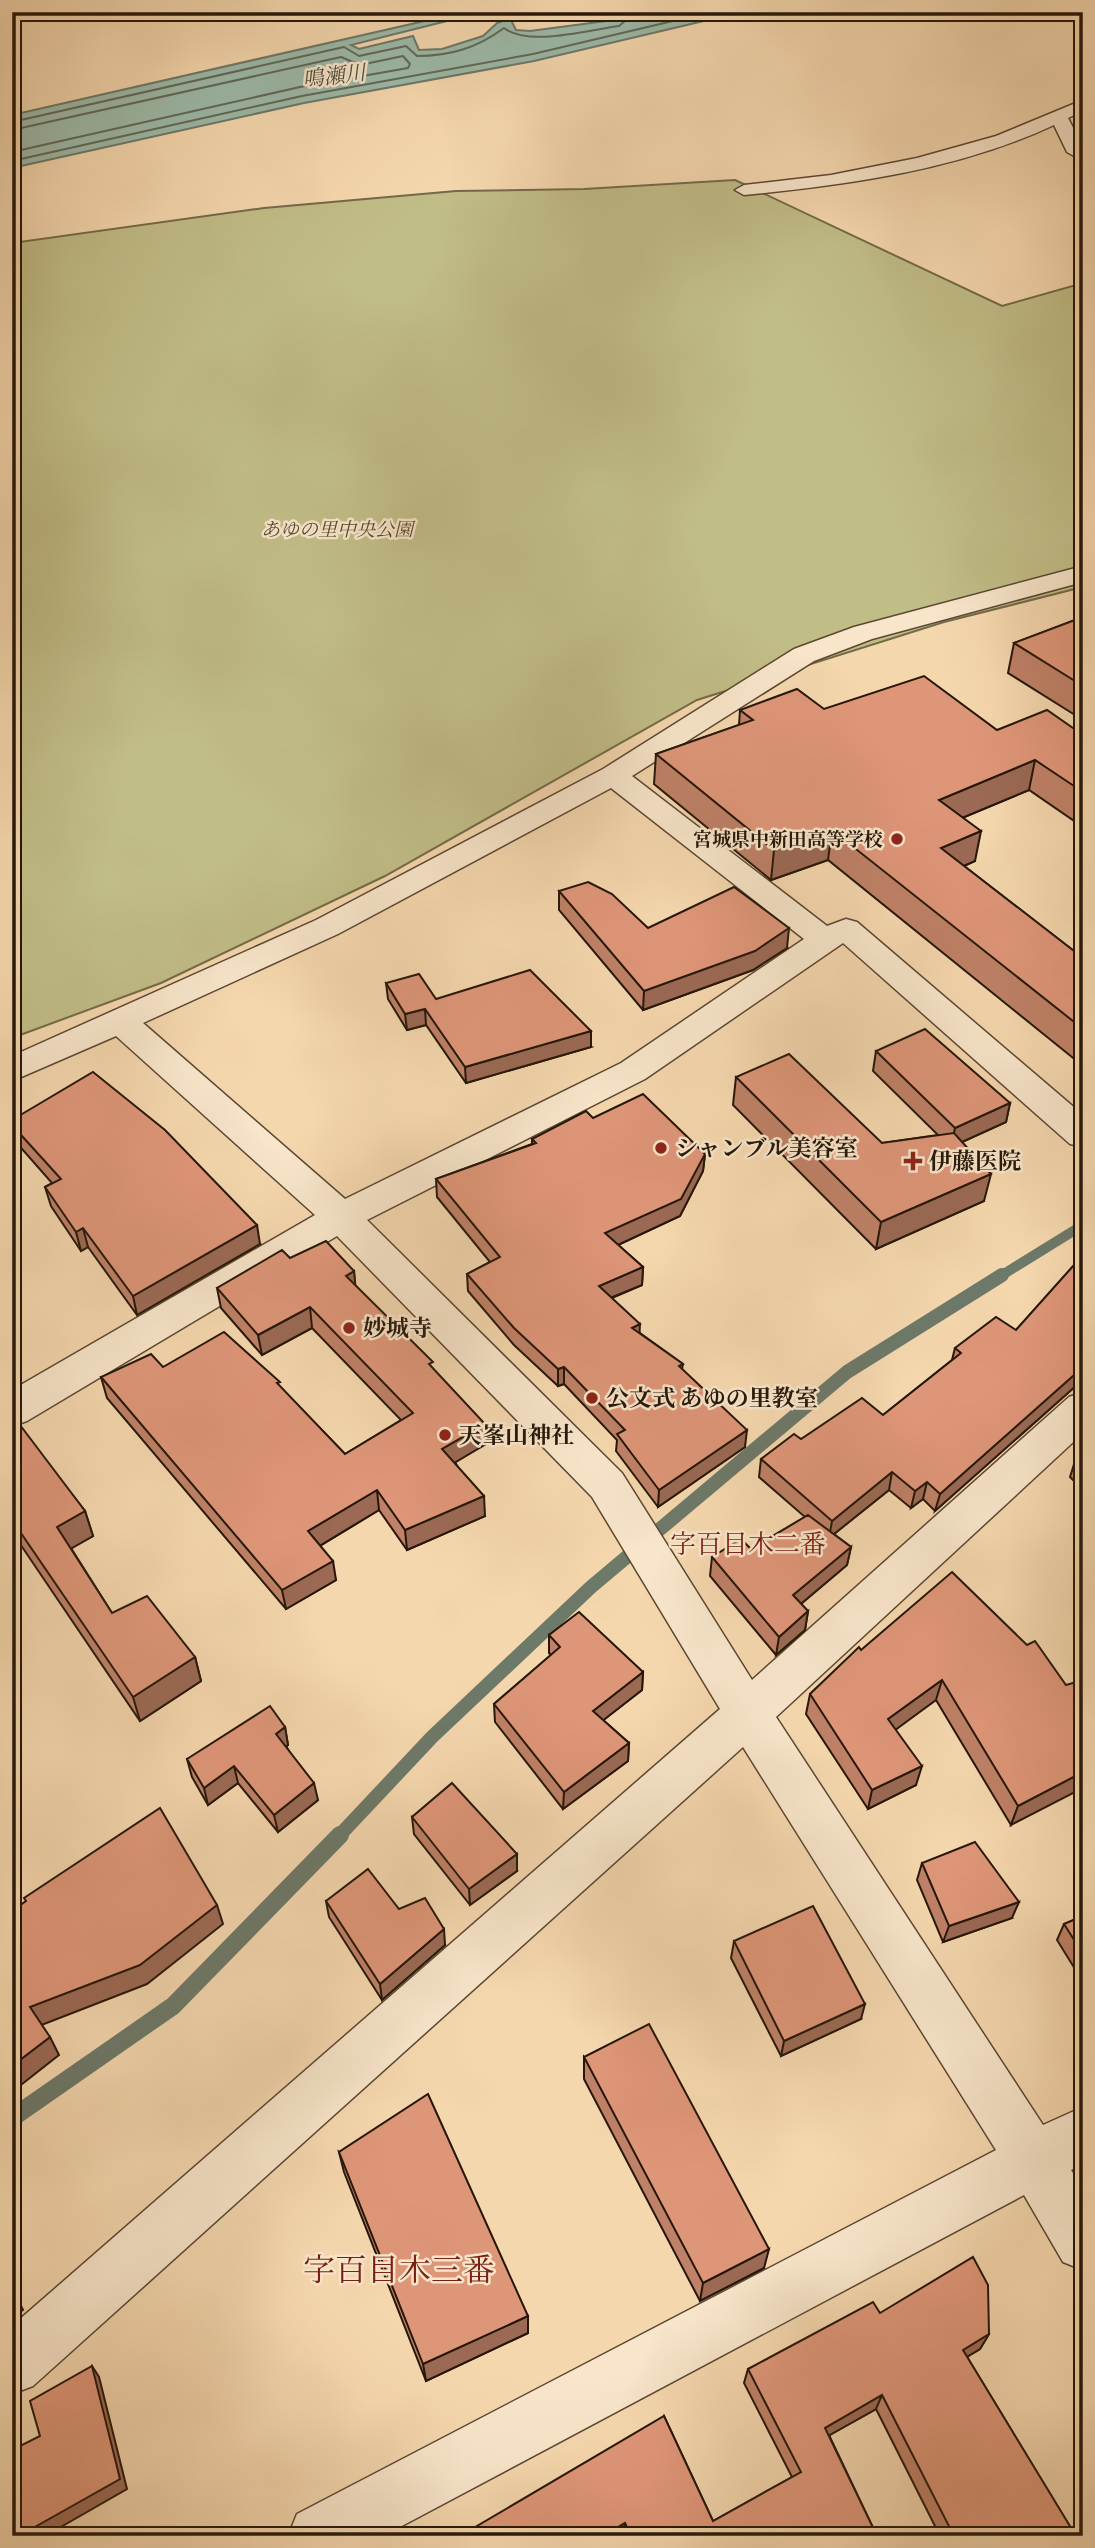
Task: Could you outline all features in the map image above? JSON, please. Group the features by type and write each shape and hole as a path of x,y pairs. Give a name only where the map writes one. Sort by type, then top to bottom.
{"street":[{"path":"744,190 843,178 953,154 1010,137 1083,105"},
{"path":"1059,117 1067,140 1083,156"},
{"path":"12,1070 327,927 612,775 804,655 863,633 1083,574"},
{"path":"612,775 825,940"},
{"path":"12,1410 341,1217 633,1071 825,940 846,929 1083,1135"},
{"path":"120,1021 341,1217 607,1485 673,1596 1034,2160 1083,2242"},
{"path":"12,2365 748,1713 1083,1408"},
{"path":"319,2536 1083,2134"}],"green space":[{"name":"あゆの里中央公園","path":"735,180 1002,306 1083,283 1083,587 944,622 697,700 385,876 161,983 12,1038 12,243 264,208 456,191 584,189"}],"water":[{"name":"鳴瀬川","path":"464,12 483,12 351,45 359,49 413,36 419,50 442,49 483,36 497,23 525,13 512,22 516,30 530,31 621,19 611,12 742,12 534,61 304,103 12,168 12,115"}],"building":[{"path":"1083,617 1083,686 1014,643"},
{"path":"924,676 997,730 1047,710 1083,735 1083,792 1035,760 939,800 981,831 941,848 1083,958 1083,1029 832,830 774,850 656,754 753,720 740,710 797,689 824,709"},
{"path":"588,882 612,894 648,928 734,887 789,928 755,951 644,991 559,891"},
{"path":"530,970 591,1031 465,1067 425,1009 405,1014 386,983 419,974 436,999"},
{"path":"925,1029 1010,1103 955,1128 876,1051"},
{"path":"789,1054 882,1143 954,1133 991,1174 881,1222 736,1077"},
{"path":"93,1072 165,1130 257,1225 133,1296 83,1228 76,1232 45,1187 61,1179 12,1125 12,1120"},
{"path":"643,1094 705,1154 681,1199 605,1233 643,1267 599,1286 640,1324 632,1328 683,1364 679,1366 747,1430 659,1490 617,1434 625,1430 564,1367 558,1369 514,1328 467,1274 500,1257 436,1179 536,1143 532,1139 586,1111 593,1118"},
{"path":"326,1241 354,1271 346,1276 433,1362 429,1364 485,1424 442,1449 484,1496 405,1530 377,1490 308,1531 333,1561 282,1590 101,1377 151,1354 163,1367 224,1332 280,1382 277,1383 345,1454 413,1413 310,1307 258,1335 217,1288 282,1250 290,1258"},
{"path":"1083,1255 1083,1367 940,1494 927,1482 915,1491 892,1472 832,1521 761,1459 794,1434 801,1439 862,1398 883,1415 961,1353 955,1348 996,1317 1016,1330"},
{"path":"14,1417 85,1511 57,1527 112,1613 147,1596 195,1657 133,1697 12,1520"},
{"path":"1083,1454 1083,1465 1076,1458"},
{"path":"808,1515 851,1547 793,1595 808,1611 779,1637 712,1557 741,1539 751,1549"},
{"path":"952,1572 1027,1645 1035,1641 1066,1685 1083,1680 1083,1772 1018,1806 942,1680 888,1719 922,1766 872,1790 810,1694 859,1647 861,1650"},
{"path":"579,1612 643,1672 593,1711 629,1743 564,1792 494,1704 560,1647 549,1635"},
{"path":"270,1706 285,1727 276,1734 314,1783 274,1815 234,1766 204,1788 187,1759"},
{"path":"452,1783 517,1854 469,1889 412,1817"},
{"path":"160,1808 217,1905 140,1965 30,2007 50,2037 12,2066 12,1911 26,1901 24,1898"},
{"path":"975,1842 1019,1902 949,1926 922,1863"},
{"path":"368,1869 399,1909 425,1898 444,1929 380,1984 326,1901"},
{"path":"813,1906 865,2004 784,2041 734,1941"},
{"path":"1083,1916 1083,1954 1064,1924"},
{"path":"649,2024 769,2249 703,2283 584,2057"},
{"path":"428,2094 528,2316 423,2364 339,2152"},
{"path":"973,2257 988,2285 989,2334 963,2350 1071,2528 1083,2521 1083,2536 954,2536 882,2395 825,2428 877,2536 631,2536 625,2523 603,2536 460,2536 664,2416 713,2521 801,2472 748,2369 873,2302 880,2313"},
{"path":"92,2366 120,2479 35,2527 38,2536 12,2536 12,2450 40,2436 30,2401"}],"waterway":[{"path":"999,1277 1083,1225"},
{"path":"338,1837 432,1737 591,1587 847,1372 1002,1275"},
{"path":"12,2118 173,2006 340,1835"}],"place":[{"name":"宮城県中新田高等学校","path":"897,839"},
{"name":"シャンブル美容室","path":"661,1148"},
{"name":"伊藤医院","path":"913,1161"},
{"name":"妙城寺","path":"349,1328"},
{"name":"公文式 あゆの里教室","path":"592,1398"},
{"name":"天峯山神社","path":"445,1435"}],"district":[{"name":"字百目木二番","path":"748,1544"},
{"name":"字百目木三番","path":"399,2270"}]}
